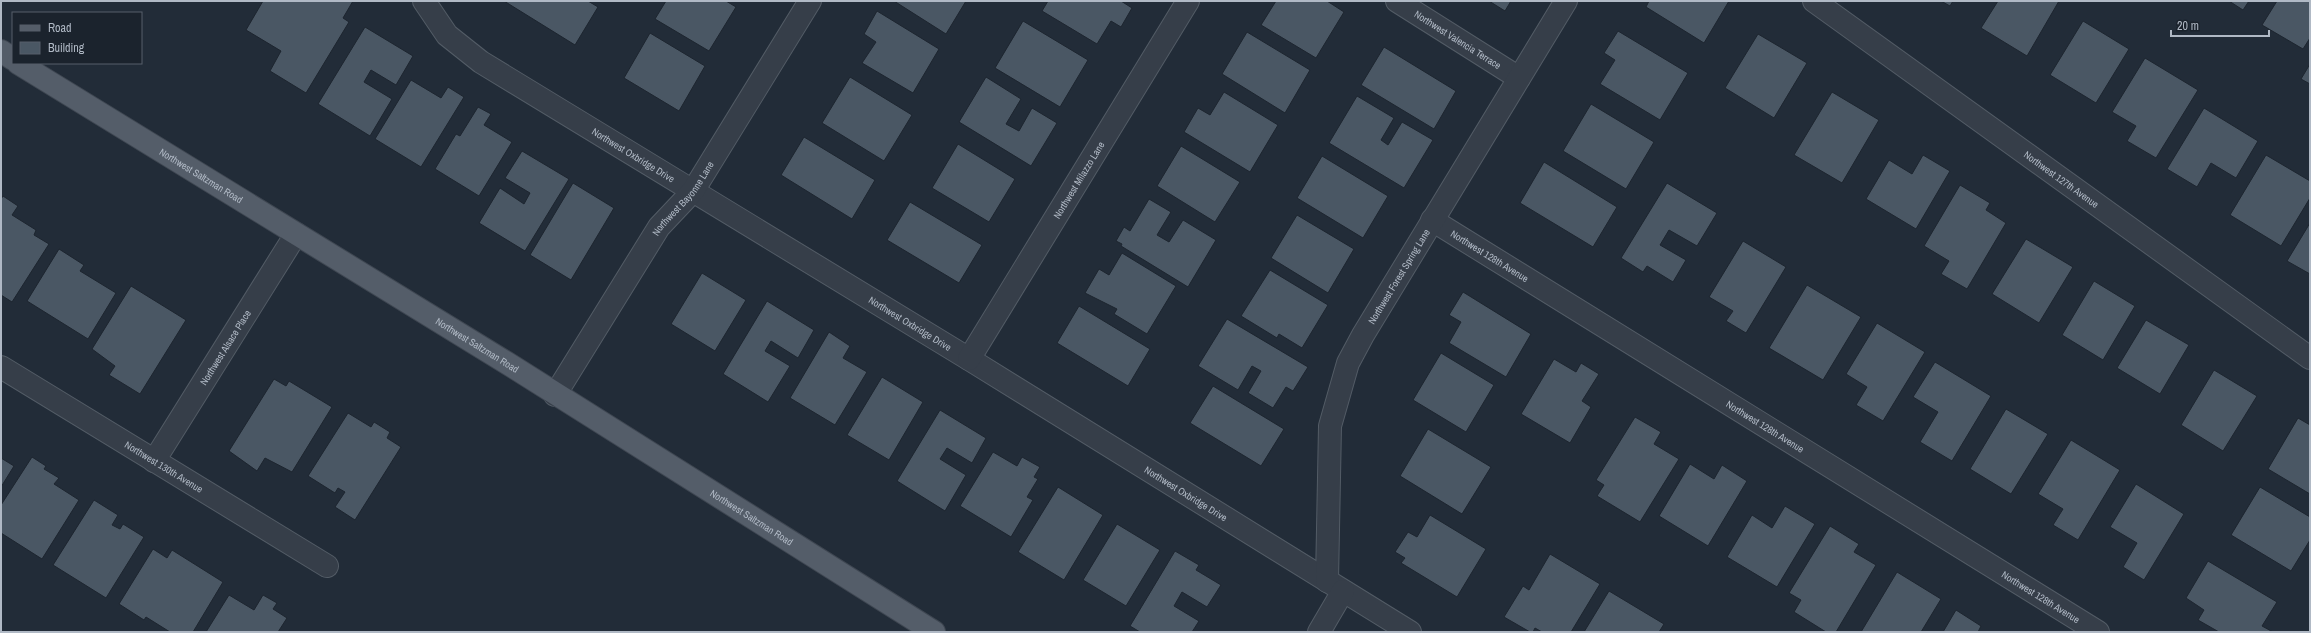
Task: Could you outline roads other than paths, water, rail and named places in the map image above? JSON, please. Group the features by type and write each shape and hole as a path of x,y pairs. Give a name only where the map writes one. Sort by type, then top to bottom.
{"main road":[{"path":"1,51 12,58"},
{"name":"Northwest Saltzman Road","path":"20,64 507,363 555,395 934,632"}],"street":[{"name":"Northwest Oxbridge Drive","path":"424,1 447,34 481,62 969,359 1410,632"},
{"name":"Northwest Bayonne Lane","path":"555,395 658,227 693,191 810,1"},
{"name":"Northwest Milazzo Lane","path":"969,359 1188,1"},
{"name":"Northwest Valencia Terrace","path":"1396,1 1519,78"},
{"name":"Northwest Forest Spring Lane","path":"1319,632 1335,586 1330,426 1348,363 1363,334 1566,1"},
{"name":"Northwest 127th Avenue","path":"1814,1 2310,358"},
{"name":"Northwest 128th Avenue","path":"1432,220 2067,625 2098,632"},
{"name":"Northwest Alsace Place","path":"154,461 296,234"},
{"name":"Northwest 130th Avenue","path":"1,367 327,566"}]}
